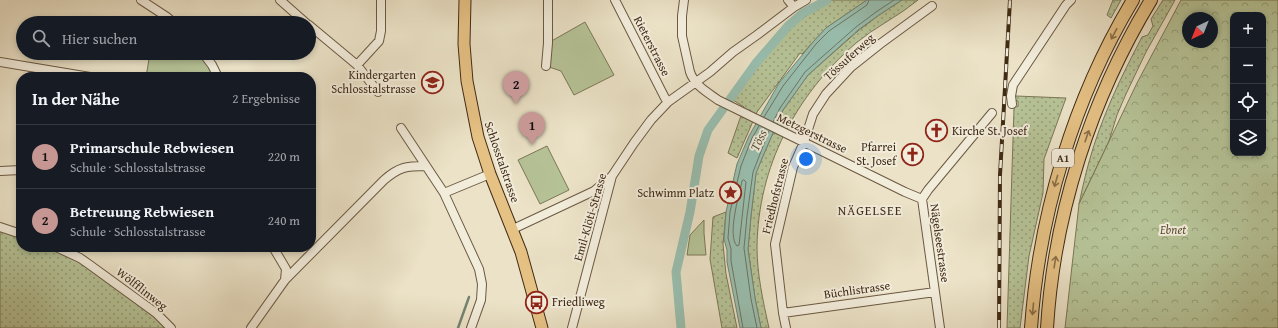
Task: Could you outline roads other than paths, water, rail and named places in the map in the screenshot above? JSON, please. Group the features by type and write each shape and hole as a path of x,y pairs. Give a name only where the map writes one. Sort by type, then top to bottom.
{"highway":[{"name":"A1","path":"1031,328 1036,277 1044,233 1062,161 1090,84 1109,43 1133,0"},
{"name":"A1","path":"1047,328 1052,279 1059,236 1069,193 1082,151 1114,70 1133,31 1151,0"}],"main road":[{"name":"Schlosstalstrasse","path":"465,0 464,44 467,81 478,137 490,174 529,277 542,328"}],"street":[{"path":"141,0 165,16"},
{"path":"280,0 298,16"},
{"path":"357,65 379,41 381,31 381,0"},
{"path":"546,66 548,43 548,0"},
{"name":"Rieterstrasse","path":"615,0 668,102"},
{"path":"684,0 682,36 690,72 695,82"},
{"path":"788,0 794,7"},
{"name":"Emil-Klöti-Strasse","path":"572,328 612,176 652,120 668,102 710,72 733,52 794,7 806,0"},
{"path":"1012,104 1010,96 1013,84 1066,5 1072,0"},
{"name":"Tössuferweg","path":"804,142 812,114 826,94 851,67 932,6"},
{"path":"316,31 357,65 378,92"},
{"path":"208,60 216,72"},
{"path":"0,62 60,72"},
{"name":"Metzgerstrasse","path":"695,82 699,87 718,100 922,199"},
{"name":"Nägelseestrasse","path":"940,328 922,199 992,113"},
{"path":"401,128 444,193 479,269 482,284 481,300 471,328"},
{"name":"Friedhofstrasse","path":"786,328 775,244 793,167 804,142"},
{"path":"316,249 392,173 408,166 426,166"},
{"path":"0,171 16,170"},
{"path":"444,193 490,174"},
{"path":"512,229 594,191 612,176"},
{"path":"0,227 16,232"},
{"name":"Wölfflinweg","path":"67,252 80,258 156,313 170,328"},
{"path":"277,252 286,269 285,280"},
{"path":"251,328 285,280 313,252"},
{"name":"Büchlistrasse","path":"783,313 934,292"}],"water":[{"name":"Töss","path":"867,0 902,0 858,30 808,75 783,110 756,173 748,249 761,328 740,328 724,239 726,212 737,164 749,136 779,83 826,28"}],"waterway":[{"path":"681,328 676,272 690,212 699,156 708,130 756,63 788,26 803,13 827,0"},
{"path":"458,328 469,297"}],"railway":[{"path":"999,328 1000,175 1010,0"}],"place":[{"name":"Kindergarten Schlosstalstrasse","path":"432,82"},
{"name":"Betreuung Rebwiesen","path":"516,104"},
{"name":"Kirche St. Josef","path":"936,131"},
{"name":"Primarschule Rebwiesen","path":"532,145"},
{"name":"Pfarrei St. Josef","path":"912,154"},
{"name":"Schwimm Platz","path":"730,193"},
{"name":"Friedliweg","path":"536,302"}],"district":[{"name":"NÄGELSEE","path":"870,210"}],"park label":[{"name":"Ebnet","path":"1173,230"}]}
